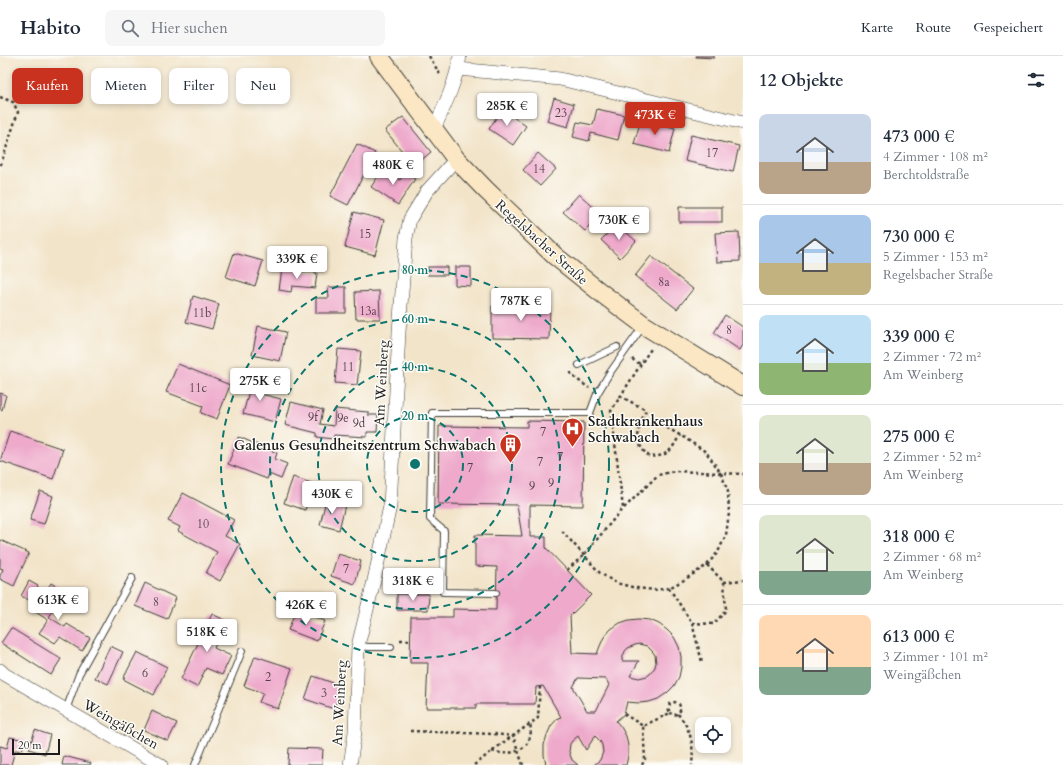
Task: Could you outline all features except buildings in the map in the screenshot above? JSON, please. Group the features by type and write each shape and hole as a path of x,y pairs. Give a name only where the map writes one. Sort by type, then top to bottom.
{"main road":[{"name":"Regelsbacher Straße","path":"379,56 456,158 486,190 555,256 600,292 644,324 743,386"}],"street":[{"path":"434,129 451,92 459,62 560,78 743,122"},
{"name":"Am Weinberg","path":"350,765 355,732 358,646 390,506 399,332 406,238 410,219 427,191 456,158"},
{"name":"Weingäßchen","path":"0,670 4,674 161,765"}],"lane":[{"path":"496,593 443,592 444,532 430,519 432,413 590,414 597,394 644,324"},
{"path":"579,365 617,347"},
{"name":"Weingäßchen","path":"66,710 79,674 132,578"},
{"path":"358,646 391,646"},
{"path":"195,765 242,651"}],"path":[{"path":"0,97 13,102 18,112 0,167"},
{"path":"624,508 611,411 648,353 664,336"},
{"path":"571,375 590,389"},
{"path":"620,396 646,410 638,434 639,446 650,457 657,457 666,454 672,448 680,435"},
{"path":"562,531 600,573 616,583 636,588 655,590 669,588 707,565 718,552 726,535 729,513 728,492 721,473 706,452 662,424 641,422 612,423"},
{"path":"567,570 584,555 624,508 658,475 675,471 743,474"},
{"path":"692,623 714,624 726,610 724,582 707,565"},
{"path":"724,582 743,580"},
{"path":"669,588 692,623 702,662"},
{"path":"474,765 538,718 540,686"},
{"path":"670,713 668,708 670,704 675,702 679,704 681,709 678,714"},
{"path":"643,726 670,713 674,715 678,714"},
{"path":"624,714 643,726"},
{"path":"678,714 689,731 692,741 692,765"},
{"path":"492,751 499,754 508,754 518,751 525,746 530,738 530,724"},
{"path":"642,765 645,759 643,726"},
{"path":"410,731 513,736"},
{"path":"513,736 523,765"}],"place":[{"name":"Stadtkrankenhaus Schwabach","path":"572,448"},
{"name":"Galenus Gesundheitszentrum Schwabach","path":"511,464"}]}
